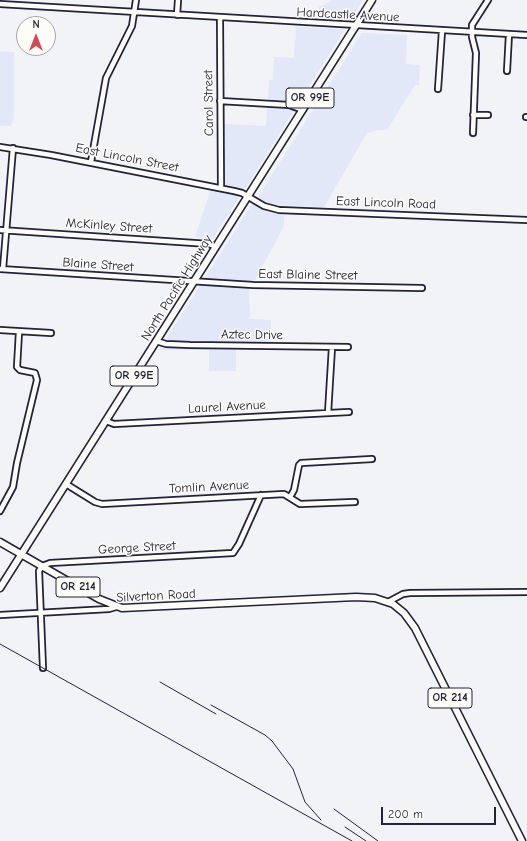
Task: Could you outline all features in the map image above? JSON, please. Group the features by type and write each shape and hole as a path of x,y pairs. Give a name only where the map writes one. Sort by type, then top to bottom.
{"main road":[{"name":"North Pacific Highway","path":"0,588 372,0"},
{"path":"0,542 21,555"},
{"name":"OR 214","path":"21,555 116,607"},
{"name":"Silverton Road","path":"116,607 129,608 370,597 388,602"},
{"name":"OR 214","path":"388,602 402,610 415,628 522,841"}],"street":[{"path":"91,162 106,78 132,29 136,0"},
{"path":"177,15 178,0"},
{"path":"472,133 476,53 472,32 473,24 488,0"},
{"name":"Hardcastle Avenue","path":"1,3 220,18 527,35"},
{"name":"Carol Street","path":"220,18 221,188"},
{"path":"438,89 442,31"},
{"path":"507,71 509,34"},
{"path":"220,101 293,105 303,110"},
{"path":"473,114 488,115"},
{"name":"East Lincoln Street","path":"0,147 91,162 221,188 240,192 248,197"},
{"path":"2,269 3,230 12,148"},
{"name":"East Lincoln Road","path":"248,197 272,209 527,220"},
{"name":"McKinley Street","path":"3,230 209,244 216,247"},
{"name":"Blaine Street","path":"2,269 194,282"},
{"name":"East Blaine Street","path":"194,282 253,285 422,288"},
{"path":"0,330 51,333"},
{"path":"0,511 13,487 17,463 37,380 35,373 20,370 17,367 19,332"},
{"name":"Aztec Drive","path":"156,341 164,344 184,345 348,347"},
{"path":"328,412 332,347"},
{"name":"Laurel Avenue","path":"106,421 114,424 349,412"},
{"path":"290,497 294,490 301,463 372,459"},
{"name":"Tomlin Avenue","path":"66,484 95,502 102,504 284,494 296,503 302,504 355,502"},
{"name":"George Street","path":"42,566 50,563 234,553 261,495"},
{"path":"42,566 39,571 42,613 43,668"},
{"path":"388,602 403,594 410,593 527,592"},
{"name":"Silverton Road","path":"0,615 109,610 116,607"}],"shaded area":[{"path":"332,0 363,0 350,21 317,19 319,7"},
{"path":"296,27 345,29 245,189 224,184 224,124 266,126 269,80 273,80 274,57 294,58"},
{"path":"362,33 407,35 406,64 420,65 419,85 415,85 387,130 377,130 367,133 324,207 274,205 266,203 259,198 259,195"},
{"path":"0,51 14,52 14,117 11,126 0,126"},
{"path":"211,189 230,193 239,197 212,240 195,237"},
{"path":"252,204 273,212 284,213 284,226 254,282 249,282 250,319 271,320 271,343 236,343 236,371 209,371 209,350 159,350"}],"railway":[{"path":"0,644 352,841"},
{"path":"160,682 216,714"},
{"path":"211,705 265,735 272,741 293,769 305,802 321,820"},
{"path":"334,809 378,841"},
{"path":"345,827 366,841"}]}
